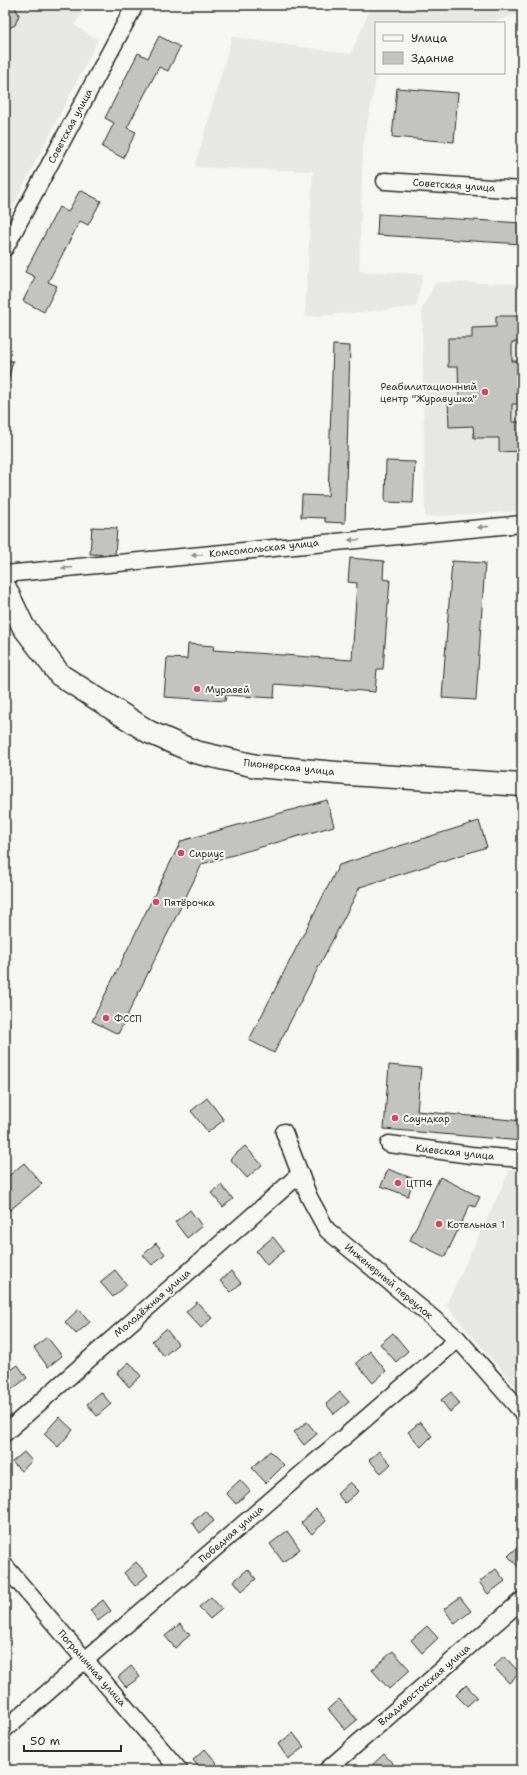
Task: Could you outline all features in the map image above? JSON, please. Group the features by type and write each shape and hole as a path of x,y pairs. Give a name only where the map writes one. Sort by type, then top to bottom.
{"main road":[{"name":"Пионерская улица","path":"5,588 24,626 60,676 149,732 195,752 256,766 348,774 522,785"}],"street":[{"name":"Советская улица","path":"5,248 135,5"},
{"name":"Советская улица","path":"385,181 522,190"},
{"name":"Комсомольская улица","path":"5,574 522,524"},
{"name":"Инженерный переулок","path":"284,1132 309,1197 327,1230 458,1339 522,1412"},
{"name":"Киевская улица","path":"389,1144 471,1155 522,1158"},
{"name":"Молодёжная улица","path":"5,1433 300,1174"},
{"name":"Победная улица","path":"5,1729 458,1339"},
{"name":"Пограничная улица","path":"5,1566 84,1661 179,1770"},
{"name":"Владивостокская улица","path":"327,1770 522,1600"}],"shaded area":[{"path":"5,5 88,5 74,25 98,40 5,222"},
{"path":"372,5 522,5 522,13 493,22 375,22 375,74 377,74 363,147 359,271 423,274 416,307 305,317 313,171 195,167 232,37 351,54"},
{"path":"436,282 522,284 522,511 425,517 422,308"},
{"path":"510,1170 522,1170 522,1394 446,1305"}],"building":[{"path":"5,5 14,5 19,15 15,25 5,30"},
{"path":"159,36 180,47 168,71 159,67 127,128 136,132 123,158 102,147 114,123 105,118 138,53 148,58"},
{"path":"397,88 458,93 454,142 392,137"},
{"path":"80,190 101,201 88,225 80,221 48,282 57,286 44,312 23,301 35,277 25,272 59,207 68,212"},
{"path":"378,214 522,223 522,244 377,235"},
{"path":"496,316 522,316 522,342 512,342 512,361 522,361 522,404 512,404 512,422 522,422 522,451 499,452 499,438 474,438 473,426 449,427 448,398 459,398 458,367 448,367 448,338 472,338 472,328 496,327"},
{"path":"333,345 350,346 345,523 325,522 325,518 301,517 302,495 328,496"},
{"path":"5,360 13,361 5,392"},
{"path":"386,461 415,462 413,503 385,502"},
{"path":"92,527 117,528 115,555 90,554"},
{"path":"350,558 384,561 383,579 390,580 383,669 377,669 375,692 275,684 274,698 226,695 225,701 164,697 167,658 187,659 188,644 214,646 213,650 352,660 357,583 348,582"},
{"path":"452,561 485,563 476,700 442,698"},
{"path":"327,800 334,826 202,864 118,1034 92,1021 181,841"},
{"path":"479,821 487,847 360,887 274,1053 249,1040 339,865"},
{"path":"389,1065 421,1068 417,1111 522,1121 522,1141 384,1129"},
{"path":"207,1098 224,1120 208,1132 191,1111"},
{"path":"245,1146 262,1165 247,1178 230,1159"},
{"path":"24,1163 42,1184 5,1214 5,1179"},
{"name":"ЦТП4","path":"388,1169 414,1179 408,1196 381,1186"},
{"name":"Котельная 1","path":"440,1177 480,1197 475,1207 470,1205 445,1257 410,1240"},
{"path":"221,1185 233,1199 223,1207 211,1193"},
{"path":"190,1210 202,1226 187,1238 175,1222"},
{"path":"273,1237 284,1251 267,1265 256,1251"},
{"path":"156,1243 165,1254 152,1265 143,1255"},
{"path":"115,1270 127,1285 113,1297 100,1282"},
{"path":"231,1271 241,1283 231,1292 220,1281"},
{"path":"197,1302 212,1318 201,1328 186,1312"},
{"path":"79,1309 90,1322 76,1334 65,1322"},
{"path":"166,1329 178,1344 164,1356 152,1341"},
{"path":"393,1333 408,1351 396,1362 380,1344"},
{"path":"47,1337 62,1356 48,1367 34,1348"},
{"path":"370,1351 386,1371 373,1383 356,1363"},
{"path":"129,1362 141,1376 129,1387 117,1373"},
{"path":"18,1365 27,1378 11,1390 5,1381 5,1374"},
{"path":"101,1392 111,1404 97,1416 87,1404"},
{"path":"340,1392 349,1402 334,1414 326,1404"},
{"path":"451,1392 460,1404 450,1412 441,1400"},
{"path":"59,1417 73,1430 58,1447 44,1434"},
{"path":"307,1422 317,1434 304,1445 294,1432"},
{"path":"420,1422 432,1436 421,1447 408,1432"},
{"path":"270,1451 284,1465 266,1483 252,1468"},
{"path":"379,1451 391,1464 381,1473 369,1460"},
{"path":"24,1452 32,1461 21,1471 12,1462"},
{"path":"240,1480 250,1491 236,1504 226,1493"},
{"path":"350,1482 359,1491 345,1503 337,1494"},
{"path":"316,1509 326,1521 312,1534 301,1523"},
{"path":"206,1511 214,1521 200,1533 192,1522"},
{"path":"287,1531 300,1549 283,1562 270,1544"},
{"path":"522,1543 522,1571 508,1556"},
{"path":"136,1562 148,1575 135,1586 124,1573"},
{"path":"248,1569 256,1579 242,1591 234,1581"},
{"path":"496,1569 505,1581 488,1594 479,1582"},
{"path":"211,1597 222,1609 210,1619 199,1607"},
{"path":"460,1597 471,1611 455,1624 444,1609"},
{"path":"103,1600 111,1611 98,1621 90,1610"},
{"path":"180,1624 190,1635 175,1648 165,1636"},
{"path":"427,1626 438,1638 422,1653 411,1640"},
{"path":"393,1651 410,1670 389,1689 372,1670"},
{"path":"504,1656 520,1673 509,1683 493,1666"},
{"path":"131,1666 140,1677 126,1687 118,1677"},
{"path":"466,1685 477,1697 467,1706 456,1695"},
{"path":"339,1699 357,1720 345,1730 328,1709"},
{"path":"293,1733 304,1747 288,1759 278,1744"},
{"path":"205,1749 217,1763 208,1770 201,1770 193,1760"},
{"path":"384,1754 395,1766 391,1770 373,1770 370,1767"}],"place":[{"name":"Реабилитационный центр \"Журавушка\"","path":"485,392"},
{"name":"Муравей","path":"197,689"},
{"name":"Сириус","path":"181,853"},
{"name":"Пятёрочка","path":"156,902"},
{"name":"ФССП","path":"106,1018"},
{"name":"Саундкар","path":"395,1118"},
{"name":"ЦТП4","path":"398,1183"},
{"name":"Котельная 1","path":"439,1224"}]}
